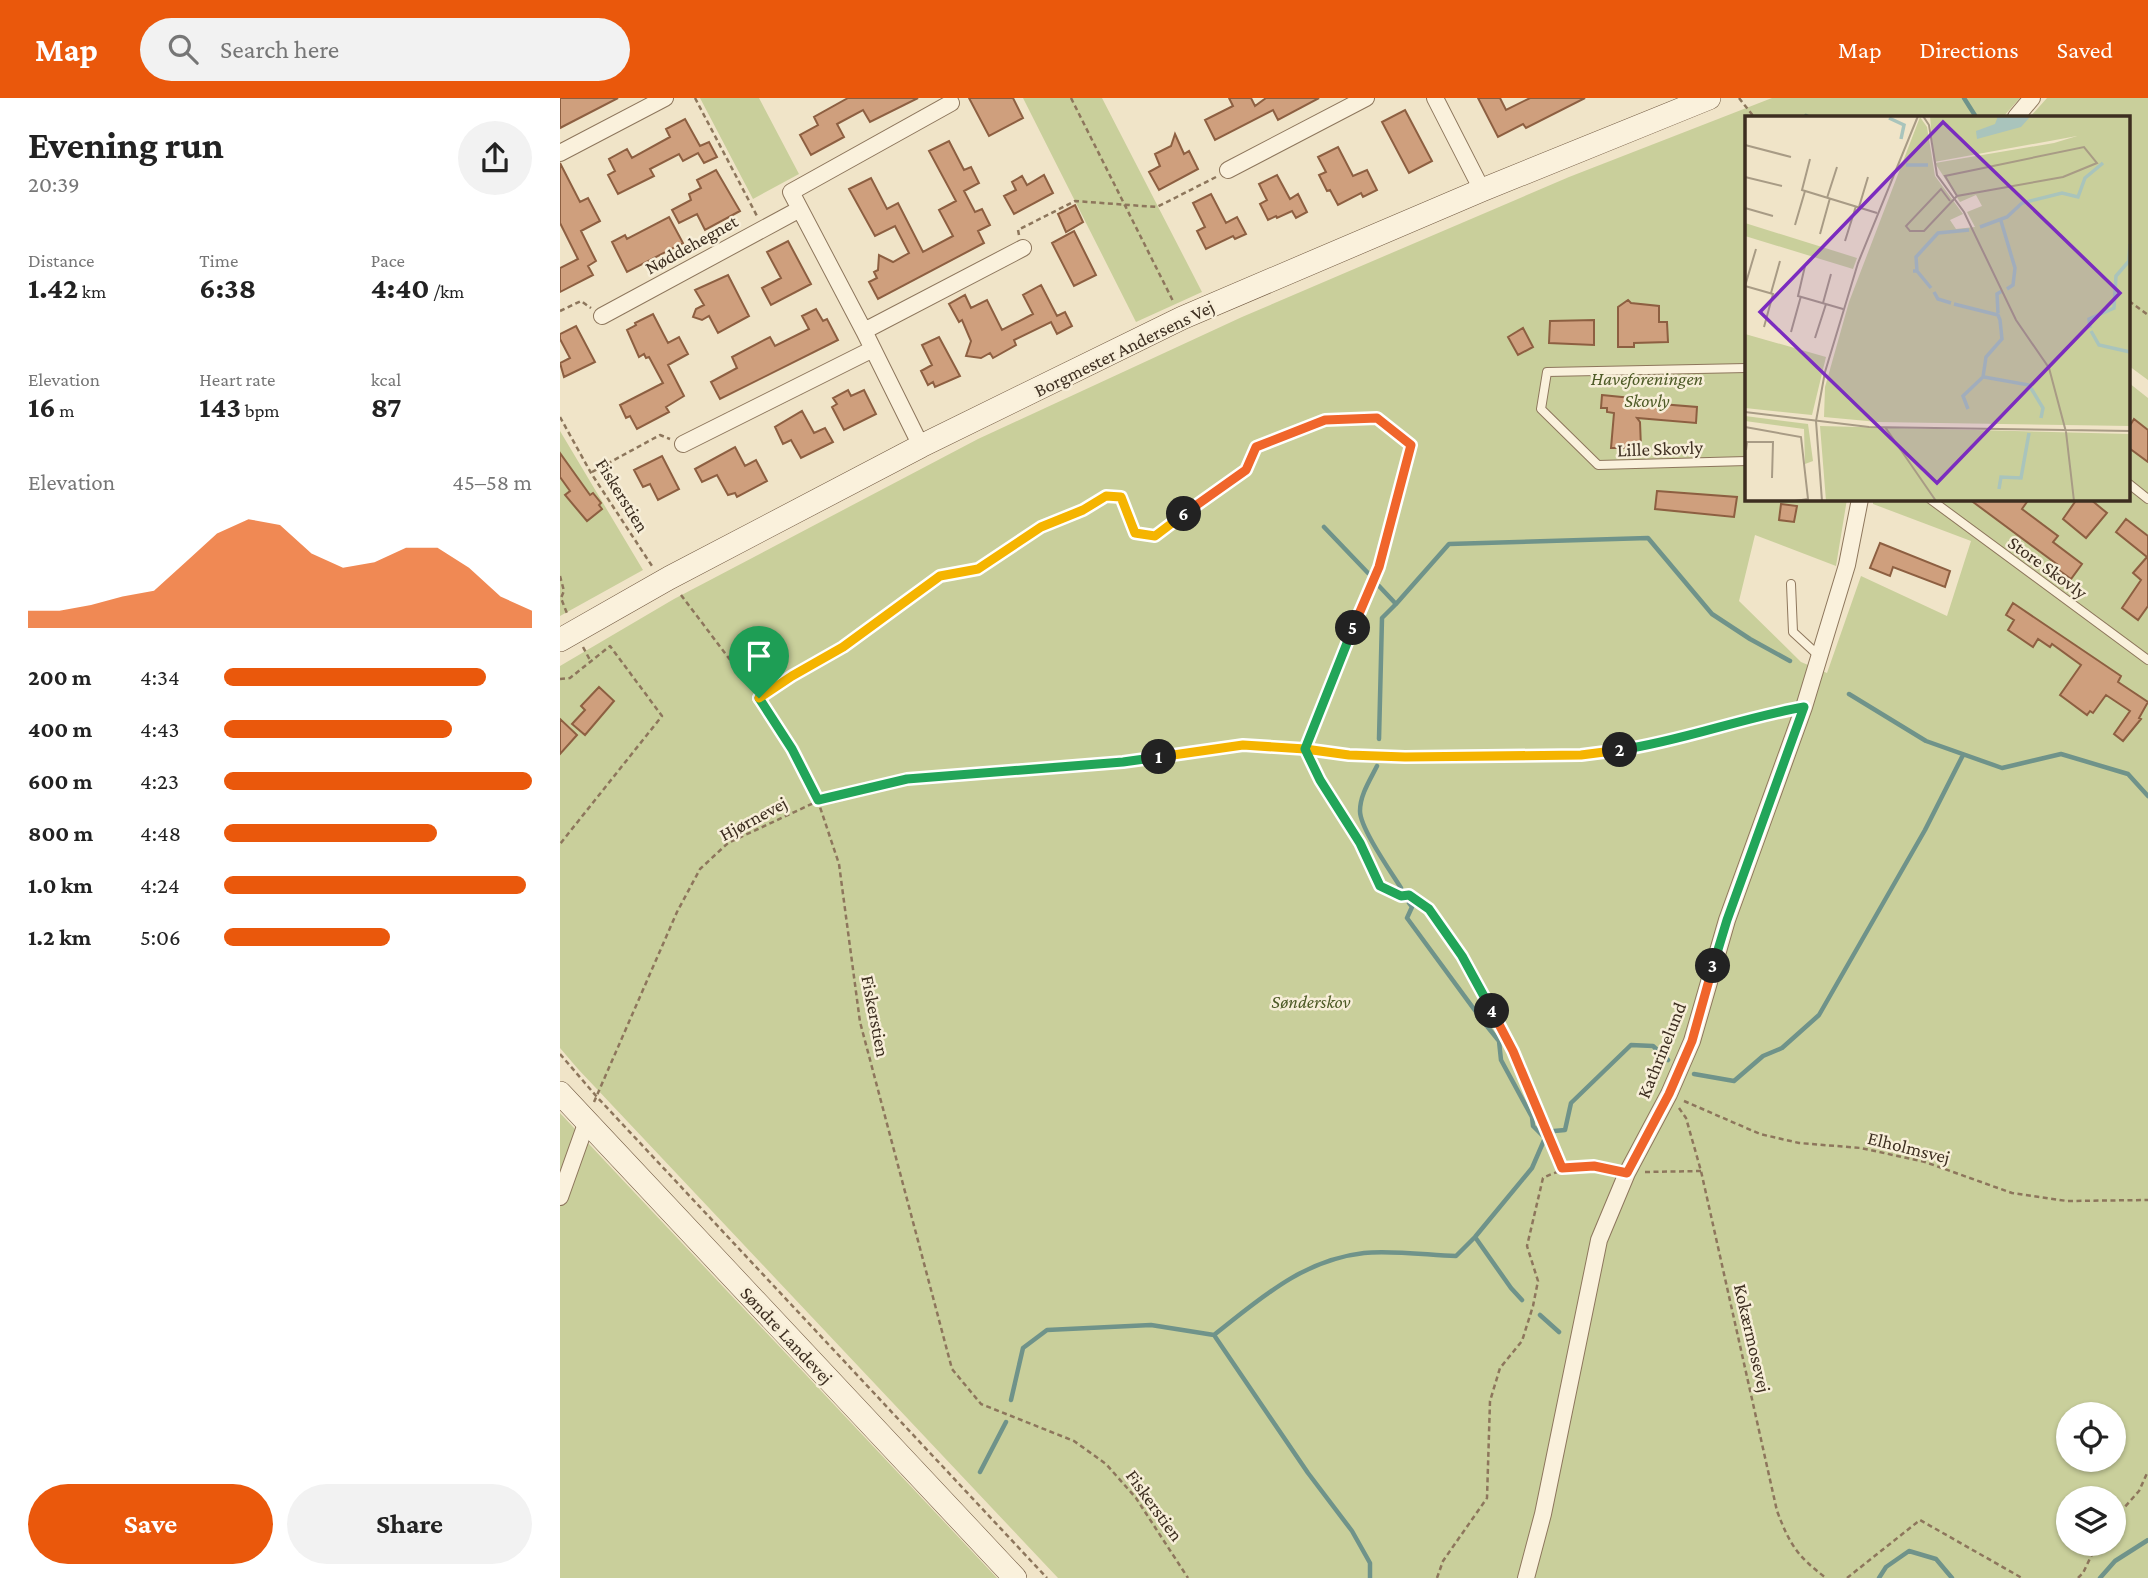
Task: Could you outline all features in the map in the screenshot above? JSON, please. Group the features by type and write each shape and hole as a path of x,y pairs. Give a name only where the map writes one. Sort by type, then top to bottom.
{"street":[{"path":"560,153 665,98"},
{"path":"1228,170 1366,98"},
{"path":"1435,98 1482,190"},
{"name":"Borgmester Andersens Vej","path":"567,636 669,578 921,446 1182,318 1482,190 1709,98"},
{"path":"2017,116 2032,98"},
{"path":"921,446 791,192 951,103"},
{"name":"Nøddehegnet","path":"602,316 800,209"},
{"path":"864,331 1023,248"},
{"path":"683,444 873,349"},
{"name":"Kathrinelund","path":"1526,1578 1543,1514 1599,1240 1627,1173 1669,1094 1692,1041 1727,920 1804,707 1847,565 1860,500"},
{"name":"Søndre Landevej","path":"560,1093 1015,1578"},
{"path":"560,1197 587,1121"}],"lane":[{"name":"Lille Skovly","path":"1745,368 1547,372 1541,409 1598,465 1745,461"},
{"path":"2130,485 2148,499"},
{"name":"Store Skovly","path":"1931,500 2148,660"},
{"path":"1791,584 1793,632 1819,656"}],"path":[{"path":"695,98 763,229"},
{"path":"1071,98 1182,318"},
{"path":"1739,98 1753,116"},
{"path":"1023,248 1018,230 1075,201 1157,207 1228,170"},
{"path":"560,311 580,301 602,316"},
{"path":"2130,302 2148,315"},
{"name":"Fiskerstien","path":"560,417 648,563 669,578 759,698 792,749 818,800 839,864 860,1022 952,1369 981,1404 1074,1441 1106,1464 1136,1498 1188,1578"},
{"path":"759,698 843,647 940,576 978,569 1041,527 1083,510 1106,496 1121,497 1135,533 1155,536 1246,470 1256,447 1325,420 1377,418 1411,445 1379,567 1305,749 1320,780 1360,843 1380,886 1401,896 1409,895 1429,909 1462,956 1513,1051 1562,1168"},
{"path":"591,472 660,435 683,444"},
{"path":"560,576 564,590 560,598 567,636"},
{"path":"560,679 570,678 610,646 662,716 560,845"},
{"name":"Hjørnevej","path":"587,1121 677,912 700,869 728,843 818,800 907,779 1123,762 1243,745 1349,755 1405,757 1581,755 1650,745 1804,707"},
{"path":"560,1054 597,1097 1047,1578"},
{"name":"Kokærmosevej","path":"1669,1094 1686,1118 1701,1171 1777,1511 1787,1538 1802,1560 1826,1578"},
{"name":"Elholmsvej","path":"1669,1094 1760,1134 1799,1143 1861,1148 1925,1162 2012,1193 2067,1201 2148,1200"},
{"path":"1437,1578 1444,1560 1487,1498 1490,1401 1500,1368 1522,1341 1533,1306 1538,1280 1527,1247 1543,1178 1562,1168 1594,1166 1627,1173 1701,1171"},
{"path":"2126,1506 2139,1491 2148,1471"},
{"path":"1847,1578 1920,1520 2022,1578"},
{"path":"2078,1578 2091,1556"}],"green space":[{"path":"700,98 759,98 799,174 753,199"},
{"path":"1023,98 1102,98 1202,292 1136,322"},
{"name":"Sønderskov","path":"1772,98 2020,98 2004,116 1745,116 1745,500 1847,500 1836,566 1755,535 1739,601 1801,662 1827,673 1861,576 1947,616 1971,541 1873,504 1873,500 2130,500 2130,384 2148,398 2148,1578 1058,1578 560,1048 560,666 674,599 978,439 1242,317 1569,177"},
{"path":"2047,98 2148,98 2148,380 2130,367 2130,116 2031,116"},
{"path":"560,431 643,570 560,616"},
{"path":"560,1113 618,1175 997,1578 560,1578"}],"building":[{"path":"560,98 618,98 560,128"},
{"path":"848,98 918,98 870,122 863,110 837,124 844,137 811,155 800,135 818,125 814,117"},
{"path":"969,98 1013,98 1023,118 989,136"},
{"path":"1229,98 1251,98 1255,106 1266,98 1319,98 1278,120 1273,110 1215,140 1205,120 1233,106"},
{"path":"1478,98 1500,98 1506,110 1530,98 1585,98 1526,128 1523,124 1498,137"},
{"path":"1405,110 1432,161 1409,173 1382,122"},
{"path":"685,119 700,146 709,142 717,157 704,163 698,153 683,161 679,154 650,169 654,176 618,194 608,175 615,171 609,159 627,149 632,158 670,137 666,129"},
{"path":"1175,134 1184,154 1189,151 1198,169 1159,190 1149,172 1160,166 1155,154 1171,146"},
{"path":"949,141 964,170 971,167 979,183 964,191 975,212 982,209 990,225 978,231 984,243 878,299 869,282 877,278 874,272 878,270 879,255 893,262 909,253 895,226 875,236 849,189 871,178 887,209 898,203 923,252 953,236 939,210 956,201 929,151"},
{"path":"1338,147 1353,176 1367,170 1377,190 1363,197 1361,193 1338,205 1319,175 1326,172 1318,157"},
{"path":"560,163 580,202 588,198 600,221 581,231 596,261 588,266 593,275 560,292 560,268 578,259 560,223"},
{"path":"716,170 740,211 705,230 697,214 679,223 672,210 691,200 689,194 701,188 697,180"},
{"path":"1044,175 1053,193 1014,214 1004,196 1016,190 1012,182 1022,176 1027,185"},
{"path":"1277,175 1290,199 1298,194 1307,212 1296,218 1292,211 1268,220 1260,204 1267,200 1259,184"},
{"path":"1211,194 1226,223 1237,217 1246,234 1235,239 1233,236 1206,249 1197,231 1205,227 1193,203"},
{"path":"1075,205 1083,222 1066,232 1058,214"},
{"path":"669,217 683,243 627,272 612,242 625,235 627,239"},
{"path":"1074,231 1096,275 1074,286 1052,243"},
{"path":"788,241 811,284 771,305 762,288 781,278 767,252"},
{"path":"728,275 749,316 718,333 709,316 702,320 693,317 696,309 704,305 695,290"},
{"path":"1041,285 1057,316 1065,312 1072,326 1057,334 1051,322 1014,340 1016,345 993,358 990,353 981,358 966,356 971,341 962,320 959,322 949,304 965,295 971,308 987,300 1002,330 1033,314 1023,295"},
{"path":"1628,300 1631,303 1659,306 1659,322 1667,322 1668,342 1634,343 1634,347 1618,347 1618,307"},
{"path":"816,309 823,321 827,319 838,340 720,399 711,382 737,368 732,357 770,337 775,346 809,329 802,316"},
{"path":"653,314 668,343 679,337 688,354 668,365 684,396 666,407 669,412 637,429 630,416 626,418 620,405 663,383 649,357 646,358 644,354 639,357 627,330"},
{"path":"1594,320 1594,345 1549,343 1550,321"},
{"path":"576,326 595,362 564,377 560,363 570,358 560,334"},
{"path":"1523,328 1533,347 1518,355 1508,337"},
{"path":"939,337 960,376 935,387 933,382 928,385 921,371 932,365 922,345"},
{"path":"848,390 851,396 864,390 876,414 844,430 832,407 837,404 833,398"},
{"path":"1602,395 1697,407 1696,423 1637,418 1640,422 1641,448 1611,448 1614,413 1607,412 1607,408 1601,408"},
{"path":"802,411 814,433 825,428 833,442 801,458 791,440 783,444 775,427"},
{"path":"2134,419 2148,430 2148,462 2130,449 2130,425"},
{"path":"735,447 745,466 756,460 767,481 737,497 735,493 728,495 717,475 702,482 695,469"},
{"path":"560,453 590,495 593,493 601,503 599,505 602,509 587,521 565,495 570,491 560,477"},
{"path":"662,456 679,489 658,500 650,484 643,487 634,470"},
{"path":"1657,491 1737,497 1734,517 1655,509"},
{"path":"1970,500 2028,500 2022,509 2058,536 2053,542 2082,564 2071,579 2056,568 2058,565"},
{"path":"2076,500 2091,500 2107,513 2086,538 2063,519"},
{"path":"1781,504 1797,506 1794,522 1779,520"},
{"path":"2126,519 2148,536 2148,606 2138,620 2122,608 2141,580 2133,573 2147,557 2116,532"},
{"path":"1880,543 1950,571 1945,587 1893,567 1890,576 1870,568"},
{"path":"2013,603 2121,676 2118,682 2148,702 2139,718 2141,719 2123,741 2114,734 2130,711 2106,695 2093,713 2090,711 2087,715 2060,695 2081,665 2052,644 2050,647 2038,639 2033,647 2008,630 2014,620 2006,615"},
{"path":"599,687 614,701 585,735 572,724 585,710 581,706"},
{"path":"560,719 577,735 560,754"}],"waterway":[{"path":"1964,98 1975,116"},
{"path":"1324,527 1368,573"},
{"path":"1379,586 1396,604 1449,544 1648,538 1712,614 1790,661"},
{"path":"1379,739 1382,618 1396,604"},
{"path":"1849,694 1926,741 2002,768 2061,754 2128,774 2148,796"},
{"path":"1694,1074 1734,1081 1763,1056 1782,1048 1819,1015 1925,830 1963,755"},
{"path":"1377,766 1362,799 1361,819 1401,888"},
{"path":"1011,1400 1023,1348 1047,1330 1151,1325 1214,1335 1283,1283 1342,1257 1374,1252 1456,1256 1532,1168 1545,1138 1533,1126 1532,1117 1501,1060 1499,1041 1407,918 1412,907 1409,903"},
{"path":"1554,1131 1565,1130 1571,1103 1631,1045 1653,1046 1668,1060"},
{"path":"1475,1237 1522,1300"},
{"path":"1540,1315 1559,1332"},
{"path":"1214,1335 1308,1473 1352,1531 1370,1563 1370,1578"},
{"path":"980,1472 1006,1422"},
{"path":"2100,1578 2115,1561 2148,1540"},
{"path":"1879,1578 1886,1567 1909,1551 1936,1559 1952,1578"}],"route":[{"path":"759,698 792,749 818,800 907,779 1123,762 1243,745 1305,749 1349,755 1405,757 1581,755 1650,745 1804,707 1727,920 1692,1041 1669,1094 1627,1173 1594,1166 1562,1168 1513,1051 1462,956 1429,909 1409,895 1401,896 1380,886 1360,843 1320,780 1305,749 1379,567 1411,445 1377,418 1325,420 1256,447 1246,470 1155,536 1135,533 1121,497 1106,496 1083,510 1041,527 978,569 940,576 843,647 759,698"}],"park label":[{"name":"Haveforeningen Skovly","path":"1647,389"}]}
